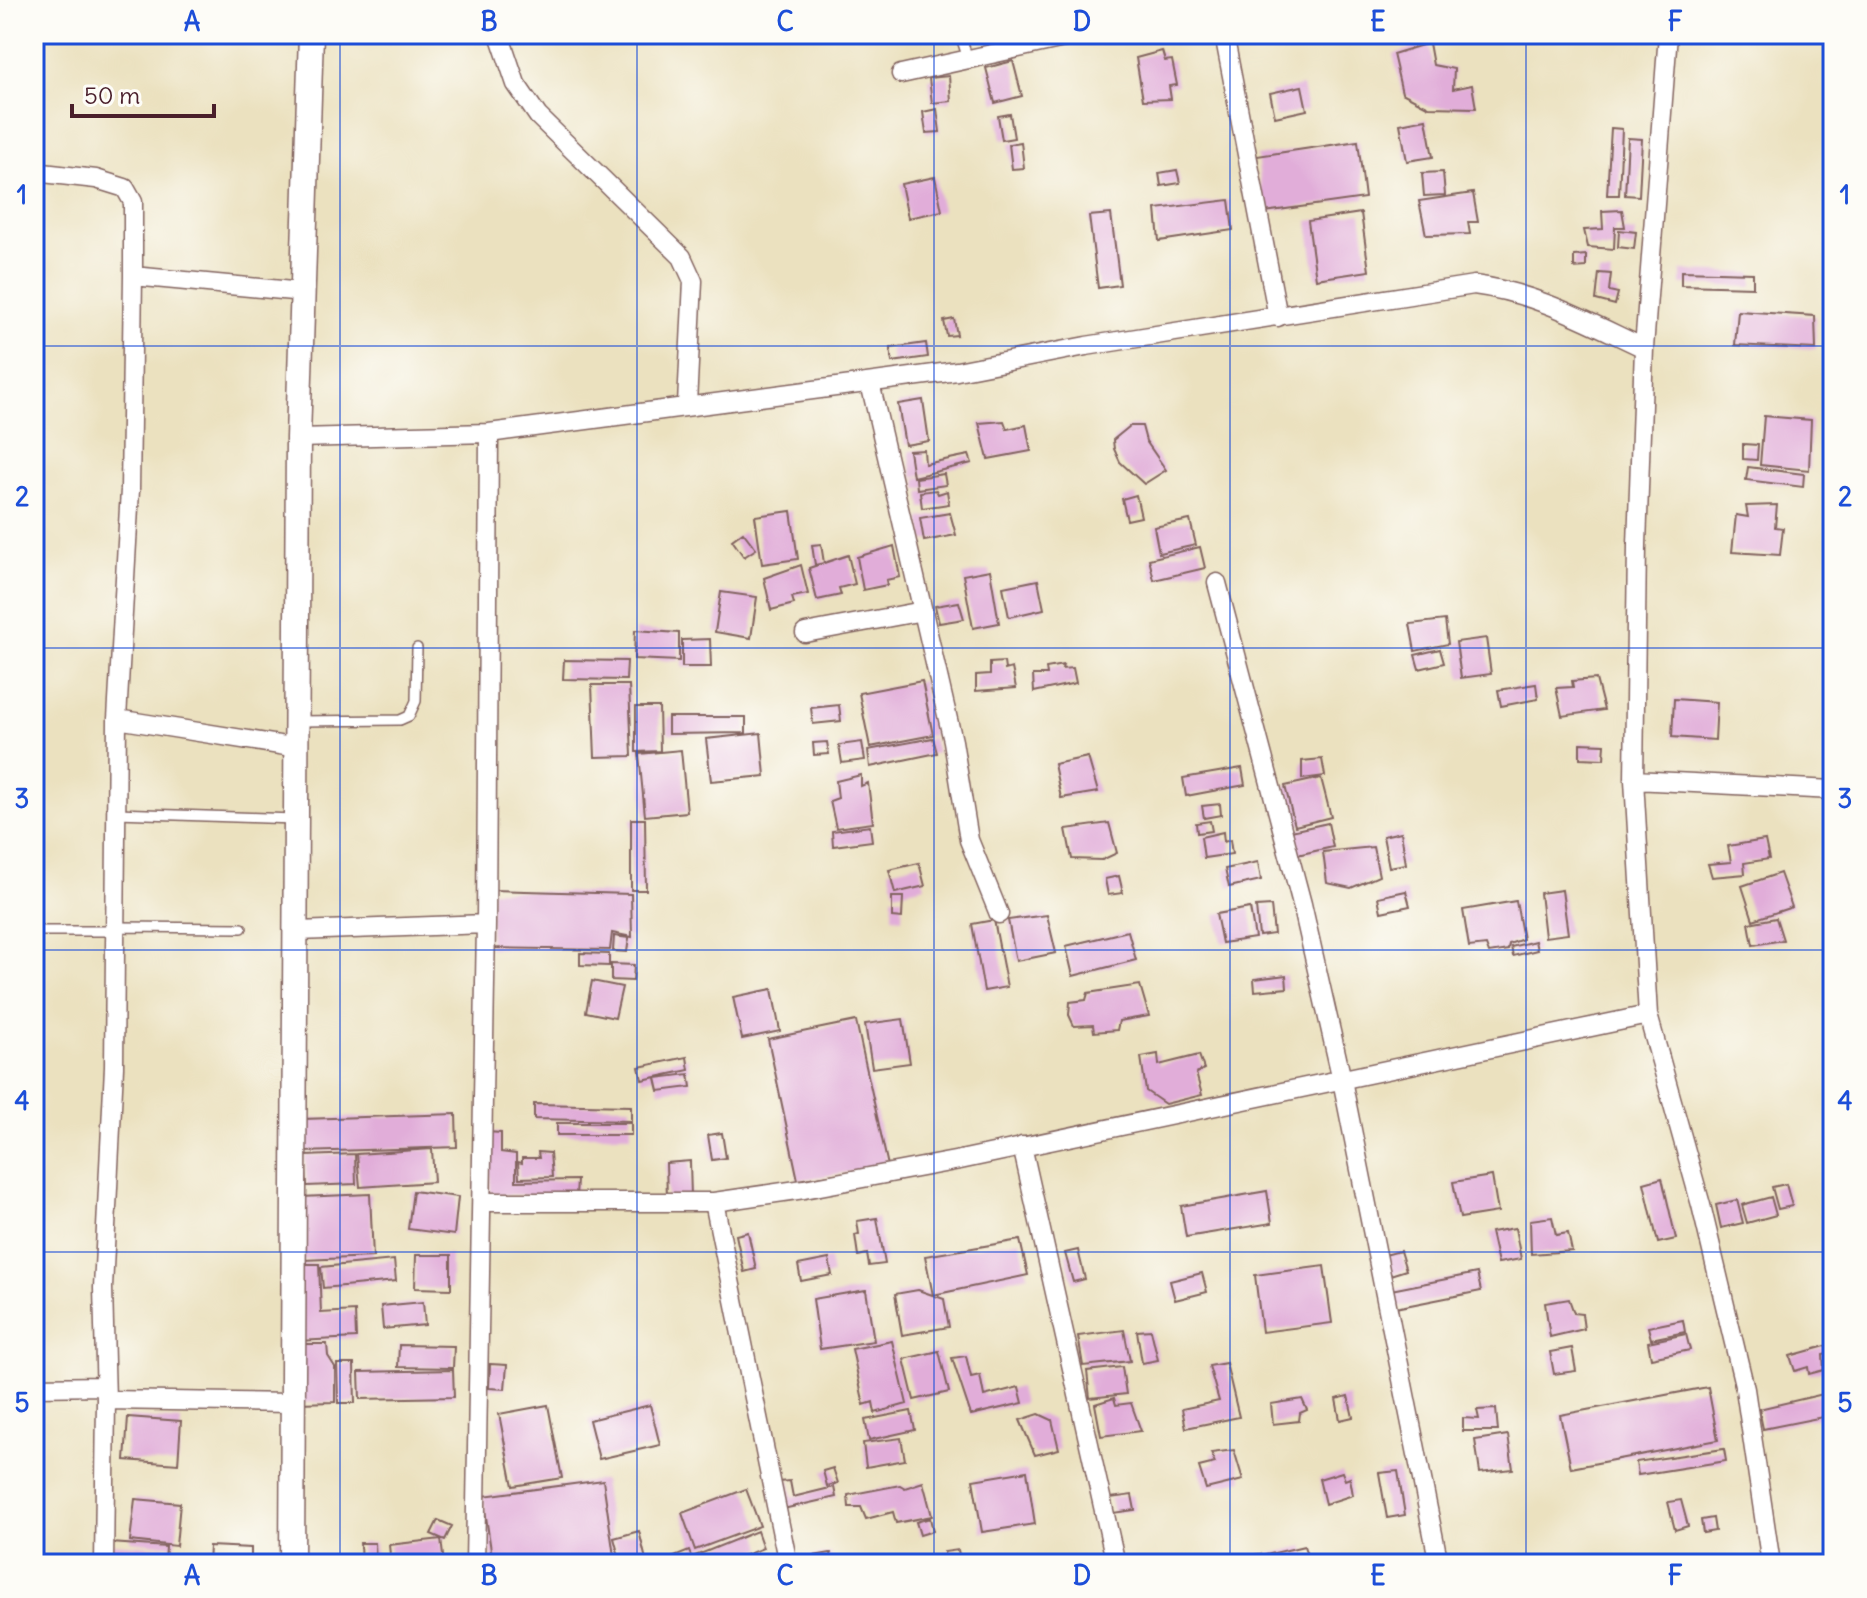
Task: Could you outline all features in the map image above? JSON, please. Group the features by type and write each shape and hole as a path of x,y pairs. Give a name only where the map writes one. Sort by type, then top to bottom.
{"street":[{"path":"292,1564 291,1403 298,931 298,438 311,34"},
{"path":"499,34 516,84 538,116 682,257 693,281 687,404"},
{"path":"901,74 1082,34"},
{"path":"1224,34 1278,317"},
{"path":"1668,34 1644,348 1637,545 1634,780 1648,1015 1701,1205 1745,1389 1771,1564"},
{"path":"34,172 96,179 125,188 133,202 130,490 117,719 117,929 103,1288 106,1393 104,1564"},
{"path":"133,276 303,292"},
{"path":"298,438 489,433 687,404 870,383 1474,285 1509,290 1545,301 1644,348"},
{"path":"870,383 953,741 969,840 999,914"},
{"path":"475,1564 484,1202 489,433"},
{"path":"1217,583 1302,904 1342,1080 1439,1564"},
{"path":"805,633 923,611"},
{"path":"117,719 298,748"},
{"path":"1634,780 1833,790"},
{"path":"298,931 486,924"},
{"path":"484,1202 714,1202 862,1179 1648,1015"},
{"path":"1022,1146 1116,1564"},
{"path":"714,1202 788,1564"},
{"path":"34,1387 291,1403"}],"lane":[{"path":"960,34 968,59"},
{"path":"298,721 400,720 409,716 416,701 417,648"},
{"path":"117,813 298,819"},
{"path":"34,931 242,928"}],"building":[{"path":"1429,43 1433,65 1454,69 1453,89 1472,85 1476,108 1429,107 1402,93 1393,54"},
{"path":"1162,51 1165,61 1172,60 1177,85 1169,86 1171,99 1143,100 1136,58"},
{"path":"1013,61 1022,96 995,103 986,68"},
{"path":"949,76 951,101 932,103 929,78"},
{"path":"1302,86 1307,110 1275,117 1270,93"},
{"path":"937,109 940,132 926,133 923,112"},
{"path":"1010,114 1014,138 1002,140 998,116"},
{"path":"1426,119 1433,157 1407,161 1400,124"},
{"path":"1611,128 1622,129 1619,195 1607,195"},
{"path":"1628,138 1642,139 1639,196 1625,195"},
{"path":"1358,141 1365,198 1264,212 1257,156"},
{"path":"1021,142 1024,168 1012,169 1009,144"},
{"path":"1177,170 1180,183 1161,186 1159,173"},
{"path":"1443,172 1445,195 1424,196 1422,173"},
{"path":"935,177 942,211 908,218 901,184"},
{"path":"1473,193 1478,222 1468,222 1470,234 1426,235 1419,201"},
{"path":"1229,200 1233,230 1159,241 1156,209"},
{"path":"1622,210 1625,227 1615,227 1614,249 1588,247 1584,230 1603,229 1602,211"},
{"path":"1361,213 1369,271 1316,279 1308,221"},
{"path":"1111,214 1120,285 1098,288 1089,216"},
{"path":"1619,230 1636,232 1634,249 1618,247"},
{"path":"1586,255 1586,267 1574,268 1574,256"},
{"path":"1681,271 1753,273 1753,287 1681,285"},
{"path":"1599,273 1611,274 1609,291 1618,293 1615,305 1596,300"},
{"path":"1738,311 1815,316 1816,349 1735,345"},
{"path":"954,319 957,335 947,336 944,321"},
{"path":"926,343 928,357 892,362 890,348"},
{"path":"923,400 929,441 905,445 898,404"},
{"path":"1764,416 1811,420 1809,470 1760,465"},
{"path":"1004,421 1007,429 1026,425 1031,451 988,459 979,423"},
{"path":"1130,426 1142,426 1146,441 1166,470 1144,484 1120,462 1114,449 1113,440"},
{"path":"1743,444 1758,445 1757,460 1743,459"},
{"path":"924,450 925,464 969,455 972,463 913,477 909,451"},
{"path":"1748,467 1804,474 1803,487 1746,480"},
{"path":"944,474 946,485 917,489 916,478"},
{"path":"936,490 938,494 947,491 949,504 922,508 920,492"},
{"path":"1136,495 1141,517 1127,520 1122,499"},
{"path":"1777,505 1775,527 1783,528 1780,555 1732,552 1736,515 1748,517 1746,506"},
{"path":"791,511 798,559 762,564 755,516"},
{"path":"950,513 956,535 924,541 920,518"},
{"path":"1190,520 1196,545 1159,553 1154,527"},
{"path":"743,532 756,549 744,557 732,540"},
{"path":"821,544 824,563 815,565 812,545"},
{"path":"894,546 900,577 886,580 887,585 863,590 857,557"},
{"path":"1200,547 1205,568 1154,580 1149,559"},
{"path":"848,555 855,584 839,588 841,595 817,600 809,568"},
{"path":"801,565 808,594 792,597 794,604 771,610 764,578"},
{"path":"990,570 999,623 973,628 963,575"},
{"path":"1038,580 1044,609 1009,617 1003,587"},
{"path":"721,592 757,597 751,638 715,632"},
{"path":"959,602 964,619 939,623 935,606"},
{"path":"1445,620 1448,644 1415,651 1410,624"},
{"path":"635,630 679,633 679,661 634,659"},
{"path":"1486,638 1491,674 1461,678 1456,642"},
{"path":"710,639 711,667 682,667 682,640"},
{"path":"1440,649 1444,663 1419,669 1415,655"},
{"path":"564,660 627,661 626,680 563,679"},
{"path":"1004,662 1005,670 1012,668 1016,688 976,691 976,675 990,674 990,663"},
{"path":"1063,665 1062,669 1073,668 1076,683 1034,692 1033,675 1047,675 1046,668"},
{"path":"1596,679 1604,710 1562,716 1556,688 1573,687 1572,681"},
{"path":"922,681 933,735 870,747 859,693"},
{"path":"1536,684 1538,699 1501,706 1498,690"},
{"path":"592,685 629,685 632,756 595,757"},
{"path":"1674,699 1717,702 1715,740 1672,737"},
{"path":"839,705 841,721 813,724 811,708"},
{"path":"636,707 659,707 660,751 636,752"},
{"path":"668,717 746,717 746,733 668,734"},
{"path":"761,733 765,776 711,781 706,739"},
{"path":"933,738 937,753 870,767 868,750"},
{"path":"827,742 829,754 814,755 813,743"},
{"path":"862,742 865,760 842,763 839,745"},
{"path":"1580,743 1605,744 1604,759 1580,758"},
{"path":"681,750 687,812 645,816 639,754"},
{"path":"1088,757 1098,792 1061,798 1054,764"},
{"path":"1322,759 1325,776 1302,779 1302,761"},
{"path":"1242,768 1245,785 1186,796 1183,778"},
{"path":"861,775 861,786 868,783 873,823 836,828 830,801 838,798 836,781"},
{"path":"1321,778 1331,817 1295,826 1285,786"},
{"path":"1220,804 1221,815 1204,818 1202,806"},
{"path":"631,819 645,819 646,890 631,890"},
{"path":"1210,821 1212,831 1197,833 1196,823"},
{"path":"1109,823 1117,853 1102,860 1072,859 1066,829"},
{"path":"1328,823 1333,847 1297,855 1291,831"},
{"path":"870,826 872,841 833,846 832,831"},
{"path":"1223,832 1224,842 1230,840 1232,854 1204,858 1201,837"},
{"path":"1401,832 1406,864 1389,867 1383,836"},
{"path":"1765,840 1769,859 1744,863 1745,874 1712,877 1708,864 1731,862 1728,846"},
{"path":"1373,847 1379,876 1351,888 1327,883 1323,852"},
{"path":"1258,862 1261,880 1229,887 1225,869"},
{"path":"919,863 925,886 895,893 889,870"},
{"path":"1780,873 1792,907 1753,920 1742,886"},
{"path":"1119,876 1123,893 1108,895 1105,879"},
{"path":"492,890 631,894 632,937 612,933 610,950 489,948"},
{"path":"1562,890 1568,934 1545,937 1540,893"},
{"path":"1406,891 1410,906 1381,912 1378,897"},
{"path":"892,897 903,897 902,918 892,917"},
{"path":"1516,901 1523,939 1509,944 1508,950 1489,953 1486,945 1469,947 1463,910"},
{"path":"1271,906 1274,934 1259,936 1256,907"},
{"path":"1250,908 1255,938 1222,943 1216,914"},
{"path":"1047,915 1056,953 1016,961 1008,920"},
{"path":"1776,918 1783,940 1753,945 1749,923"},
{"path":"994,920 1007,987 984,991 972,924"},
{"path":"1128,931 1136,960 1073,976 1066,946"},
{"path":"614,936 629,938 627,952 613,951"},
{"path":"1535,941 1537,950 1513,956 1511,947"},
{"path":"580,953 609,954 609,966 580,965"},
{"path":"611,964 634,965 633,981 611,980"},
{"path":"1286,975 1287,988 1255,991 1254,979"},
{"path":"592,981 622,987 615,1018 586,1012"},
{"path":"1140,985 1149,1016 1119,1021 1117,1030 1094,1032 1093,1025 1074,1026 1069,1015 1070,1002 1086,1000 1088,993"},
{"path":"772,989 780,1031 742,1039 733,997"},
{"path":"903,1019 910,1063 872,1068 865,1024"},
{"path":"856,1021 888,1166 798,1180 768,1039"},
{"path":"1158,1054 1159,1065 1199,1055 1204,1069 1196,1073 1202,1095 1165,1104 1146,1091 1141,1057"},
{"path":"687,1057 689,1070 642,1080 639,1067"},
{"path":"689,1074 691,1087 659,1091 656,1078"},
{"path":"534,1104 631,1106 631,1121 534,1119"},
{"path":"456,1114 457,1147 303,1152 302,1119"},
{"path":"557,1123 631,1123 631,1135 557,1135"},
{"path":"487,1132 501,1133 501,1152 516,1154 516,1181 577,1180 576,1196 491,1194"},
{"path":"722,1133 726,1158 712,1160 708,1135"},
{"path":"432,1149 434,1182 360,1187 357,1154"},
{"path":"538,1152 550,1153 552,1177 519,1178 518,1162 522,1163 522,1158 539,1158"},
{"path":"355,1154 356,1184 307,1186 305,1156"},
{"path":"690,1161 691,1197 667,1198 666,1163"},
{"path":"1492,1176 1498,1212 1460,1218 1453,1182"},
{"path":"1662,1178 1676,1239 1658,1243 1644,1183"},
{"path":"1786,1184 1792,1206 1778,1209 1772,1187"},
{"path":"413,1191 458,1197 454,1235 408,1229"},
{"path":"1267,1191 1272,1223 1186,1237 1181,1206"},
{"path":"370,1194 373,1257 303,1260 301,1197"},
{"path":"1771,1197 1776,1215 1747,1223 1742,1205"},
{"path":"1737,1200 1743,1223 1721,1228 1716,1205"},
{"path":"1552,1217 1556,1235 1568,1233 1572,1251 1531,1254 1530,1220"},
{"path":"877,1218 885,1264 869,1266 867,1254 858,1256 857,1221"},
{"path":"1515,1228 1521,1259 1498,1263 1491,1232"},
{"path":"748,1232 756,1269 744,1272 736,1235"},
{"path":"1020,1240 1028,1275 933,1295 925,1256"},
{"path":"1078,1250 1085,1279 1073,1282 1065,1253"},
{"path":"1400,1251 1406,1270 1387,1276 1381,1256"},
{"path":"416,1255 451,1255 451,1289 415,1288"},
{"path":"829,1259 832,1275 801,1281 798,1265"},
{"path":"394,1260 396,1281 323,1288 321,1267"},
{"path":"296,1264 319,1264 321,1313 355,1311 356,1338 298,1341"},
{"path":"1324,1266 1332,1323 1262,1332 1255,1275"},
{"path":"1202,1273 1207,1292 1175,1300 1170,1281"},
{"path":"1477,1273 1481,1291 1395,1308 1391,1290"},
{"path":"866,1290 874,1341 820,1349 813,1299"},
{"path":"918,1290 944,1299 949,1327 902,1335 895,1294"},
{"path":"1569,1299 1574,1313 1582,1314 1584,1329 1550,1337 1545,1303"},
{"path":"423,1302 425,1325 383,1329 381,1306"},
{"path":"1683,1320 1685,1332 1651,1339 1648,1327"},
{"path":"1124,1330 1130,1361 1083,1366 1078,1336"},
{"path":"1151,1330 1158,1360 1142,1363 1137,1331"},
{"path":"1686,1334 1690,1350 1651,1358 1648,1342"},
{"path":"892,1341 907,1404 875,1413 873,1402 864,1405 852,1349"},
{"path":"296,1344 327,1344 328,1356 335,1367 335,1402 297,1403"},
{"path":"399,1345 454,1346 453,1368 398,1367"},
{"path":"1829,1345 1831,1353 1823,1355 1824,1370 1809,1374 1808,1367 1795,1371 1790,1356"},
{"path":"1572,1348 1576,1371 1554,1374 1550,1352"},
{"path":"939,1351 949,1392 914,1400 904,1359"},
{"path":"966,1356 971,1377 980,1375 984,1396 1019,1387 1023,1403 971,1415 952,1358"},
{"path":"1226,1363 1239,1417 1186,1428 1182,1409 1219,1401 1209,1366"},
{"path":"337,1364 354,1364 355,1403 338,1403"},
{"path":"490,1364 507,1365 505,1389 489,1388"},
{"path":"1122,1367 1126,1394 1090,1398 1087,1371"},
{"path":"453,1370 454,1397 360,1399 359,1372"},
{"path":"1708,1387 1718,1440 1571,1468 1560,1415"},
{"path":"1832,1392 1833,1415 1763,1429 1759,1409"},
{"path":"1348,1396 1353,1417 1340,1420 1336,1399"},
{"path":"1114,1398 1116,1405 1131,1403 1141,1431 1101,1436 1095,1404"},
{"path":"1302,1399 1307,1410 1300,1413 1299,1421 1273,1424 1271,1404"},
{"path":"548,1405 562,1478 513,1486 499,1414"},
{"path":"650,1405 660,1445 599,1459 589,1420"},
{"path":"1496,1409 1498,1431 1463,1431 1463,1418 1479,1419 1477,1410"},
{"path":"911,1411 915,1430 869,1440 865,1420"},
{"path":"1039,1414 1052,1420 1059,1449 1035,1455 1020,1420"},
{"path":"128,1417 181,1421 178,1464 125,1460"},
{"path":"1508,1435 1513,1469 1480,1473 1475,1440"},
{"path":"901,1438 905,1460 866,1467 863,1443"},
{"path":"1724,1449 1726,1461 1638,1475 1636,1462"},
{"path":"1234,1450 1243,1480 1206,1489 1199,1467 1215,1463 1211,1453"},
{"path":"833,1468 838,1483 827,1486 823,1471"},
{"path":"1027,1471 1035,1524 982,1532 973,1480"},
{"path":"1398,1471 1405,1515 1387,1518 1379,1473"},
{"path":"1342,1472 1345,1480 1350,1478 1353,1495 1325,1504 1319,1479"},
{"path":"603,1480 615,1563 493,1564 483,1496"},
{"path":"790,1481 793,1497 834,1487 836,1497 783,1509 779,1482"},
{"path":"923,1482 932,1516 896,1523 893,1512 866,1519 861,1507 849,1507 848,1495 900,1485 905,1488"},
{"path":"746,1489 760,1526 695,1550 682,1513"},
{"path":"1132,1495 1135,1510 1113,1513 1110,1498"},
{"path":"135,1499 180,1503 176,1546 130,1541"},
{"path":"1681,1500 1688,1526 1675,1530 1668,1502"},
{"path":"930,1518 933,1531 920,1535 916,1522"},
{"path":"1713,1518 1715,1531 1703,1533 1701,1520"},
{"path":"438,1520 452,1526 445,1540 431,1534"},
{"path":"639,1531 647,1564 621,1564 614,1538"},
{"path":"757,1531 763,1548 724,1564 699,1564 695,1556"},
{"path":"441,1539 444,1564 391,1564 389,1545"},
{"path":"111,1543 166,1547 165,1561 110,1557"},
{"path":"360,1543 375,1543 376,1564 361,1564"},
{"path":"209,1546 251,1548 251,1564 208,1564"},
{"path":"1304,1546 1310,1564 1268,1564 1266,1555"},
{"path":"958,1550 961,1564 946,1564 944,1552"},
{"path":"689,1551 694,1564 657,1564"},
{"path":"831,1553 833,1564 803,1564 802,1558"},
{"path":"1261,1554 1263,1564 1212,1564 1212,1562"}]}
